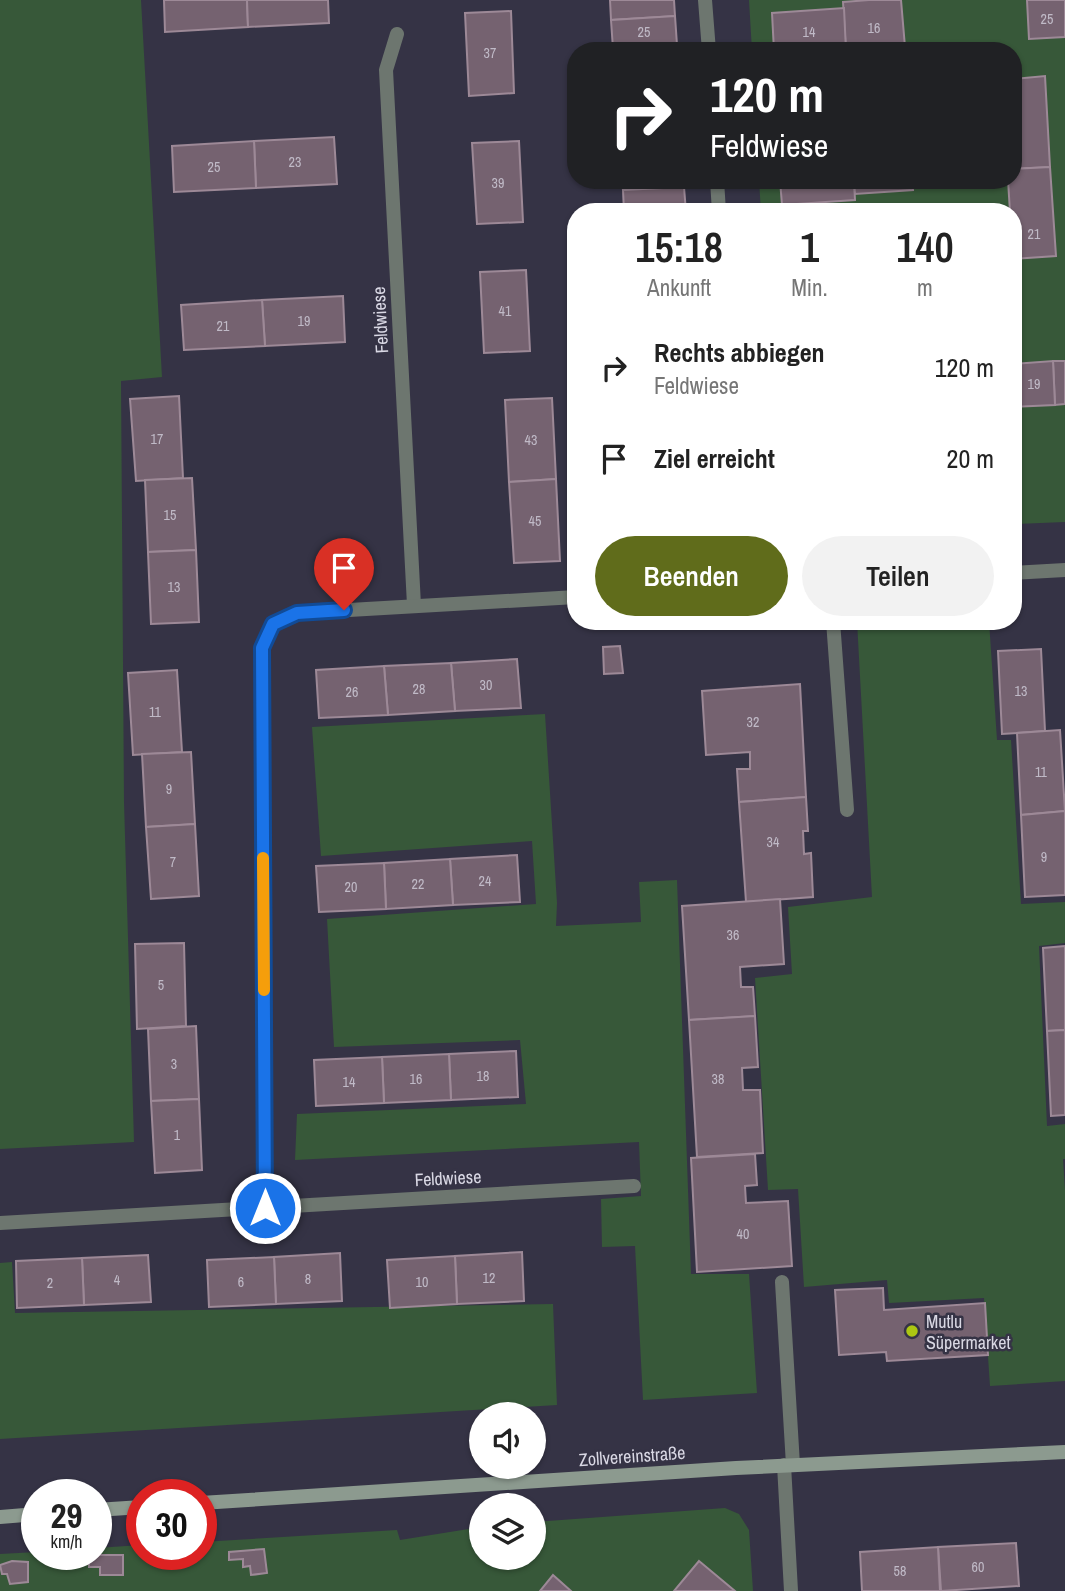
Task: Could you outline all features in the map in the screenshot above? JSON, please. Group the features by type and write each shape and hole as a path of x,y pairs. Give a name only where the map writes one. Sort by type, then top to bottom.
{"main road":[{"name":"Zollvereinstraße","path":"217,1502 789,1465 1065,1452"},
{"path":"0,1517 21,1515"}],"street":[{"path":"705,0 708,42"},
{"name":"Feldwiese","path":"397,34 386,70 414,605"},
{"path":"1022,572 1065,570"},
{"path":"265,1208 262,648 273,624 297,613 567,597"},
{"path":"834,630 847,810"},
{"name":"Feldwiese","path":"0,1223 634,1186"},
{"path":"782,1282 791,1591"}],"green space":[{"path":"0,0 141,0 162,377 121,381 124,802 134,1142 0,1149"},
{"path":"749,0 1065,0 1065,522 1022,524 1022,203 760,203 760,189 1022,189 1022,42 751,42"},
{"path":"857,630 990,630 997,740 1011,740 1021,904 1065,902 1065,943 1039,946 1047,1126 1065,1124 1065,1381 990,1386 984,1298 889,1303 887,1280 804,1287 798,1189 768,1190 755,978 792,974 788,907 872,897"},
{"path":"545,714 557,903 556,926 641,922 639,882 677,880 691,1274 749,1274 757,1393 643,1400 635,1246 602,1247 601,1199 641,1196 639,1142 295,1160 297,1114 526,1104 520,1040 334,1047 327,919 536,904 532,841 321,856 312,727"},
{"path":"12,1262 15,1313 553,1304 557,1405 546,1406 546,1402 469,1402 469,1410 0,1439 0,1263"},
{"path":"725,1508 739,1514 749,1530 753,1591 0,1591 0,1554 21,1553 21,1570 112,1570 112,1547 126,1546 126,1570 217,1570 217,1541 397,1530 400,1540 469,1529 469,1570 546,1570 546,1521"}],"building":[{"path":"164,0 247,0 248,27 165,32"},
{"path":"247,0 328,0 329,23 248,27"},
{"path":"610,0 674,0 675,16 611,20"},
{"path":"901,0 905,42 845,42 843,2"},
{"path":"1027,0 1065,0 1065,37 1029,39"},
{"path":"844,8 846,42 774,42 772,13"},
{"path":"511,11 514,93 469,96 465,13"},
{"path":"675,16 677,42 613,42 611,20"},
{"path":"1045,76 1050,167 1022,169 1022,78"},
{"path":"334,137 337,184 256,188 254,141"},
{"path":"254,141 256,188 174,192 172,146"},
{"path":"519,141 523,222 477,224 472,143"},
{"path":"1050,167 1056,256 1022,258 1022,203 1009,203 1009,189 1022,189 1022,169"},
{"path":"684,189 685,203 624,203 623,190"},
{"path":"781,189 854,189 855,200 782,203"},
{"path":"855,189 913,190 855,194"},
{"path":"526,270 530,351 484,353 480,272"},
{"path":"343,296 345,342 265,346 262,300"},
{"path":"262,300 265,346 184,350 181,305"},
{"path":"1053,361 1065,361 1065,404 1055,405"},
{"path":"1053,361 1055,405 1022,407 1022,363"},
{"path":"179,396 183,478 136,481 130,399"},
{"path":"552,398 556,479 509,482 505,400"},
{"path":"192,478 196,550 148,552 145,480"},
{"path":"556,479 560,561 514,563 509,482"},
{"path":"196,550 199,622 151,624 148,552"},
{"path":"620,646 623,673 604,674 603,647"},
{"path":"1041,649 1045,731 1002,734 998,651"},
{"path":"517,659 521,708 455,711 451,663"},
{"path":"451,663 455,711 388,715 384,666"},
{"path":"384,666 388,715 319,718 316,670"},
{"path":"177,670 182,752 133,755 128,673"},
{"path":"800,684 806,797 739,802 737,769 750,769 750,752 706,755 702,691"},
{"path":"1060,730 1065,811 1021,815 1017,733"},
{"path":"191,752 195,824 146,827 142,754"},
{"path":"806,797 808,831 803,831 804,854 811,853 813,897 746,902 739,802"},
{"path":"1065,811 1065,895 1025,897 1021,815"},
{"path":"195,824 199,896 151,899 146,827"},
{"path":"517,855 520,902 453,905 450,859"},
{"path":"450,859 453,905 386,909 384,863"},
{"path":"384,863 386,909 319,912 316,866"},
{"path":"780,899 784,964 740,967 741,987 753,987 755,1016 689,1020 682,906"},
{"path":"184,943 186,1026 137,1029 135,944"},
{"path":"1065,946 1065,1030 1047,1031 1043,948"},
{"path":"755,1016 758,1067 742,1068 743,1090 760,1090 763,1153 697,1157 689,1020"},
{"path":"196,1026 199,1099 151,1101 148,1029"},
{"path":"1065,1030 1065,1115 1051,1116 1047,1031"},
{"path":"516,1051 518,1097 451,1100 449,1054"},
{"path":"449,1054 451,1100 384,1103 382,1057"},
{"path":"382,1057 384,1103 316,1106 314,1060"},
{"path":"199,1099 202,1170 155,1173 151,1101"},
{"path":"755,1154 757,1185 745,1186 746,1203 788,1201 792,1266 697,1272 691,1158"},
{"path":"522,1252 524,1301 457,1304 455,1256"},
{"path":"340,1253 342,1301 276,1304 274,1257"},
{"path":"148,1255 151,1302 84,1305 82,1258"},
{"path":"455,1256 457,1304 390,1308 387,1260"},
{"path":"274,1257 276,1304 209,1307 207,1260"},
{"path":"82,1258 84,1305 17,1308 16,1261"},
{"name":"Mutlu Süpermarket","path":"883,1288 884,1310 985,1303 988,1355 887,1361 886,1352 839,1355 835,1290"},
{"path":"1016,1543 1019,1586 941,1591 938,1547"},
{"path":"938,1547 940,1591 862,1591 860,1552"},
{"path":"264,1549 267,1573 251,1575 250,1566 243,1567 243,1559 229,1560 229,1552"},
{"path":"112,1555 123,1555 123,1575 100,1575 100,1570 112,1570"},
{"path":"699,1561 735,1591 674,1591"},
{"path":"21,1562 21,1570 28,1570 28,1582 10,1584 7,1574 2,1574 0,1565"},
{"path":"553,1575 571,1591 540,1591"}],"slow traffic":[{"path":"263,858 264,990"}],"place":[{"name":"Mutlu Süpermarket","path":"912,1331"}],"route":[{"path":"265,1208 262,648 273,624 297,613 344,610"}]}
